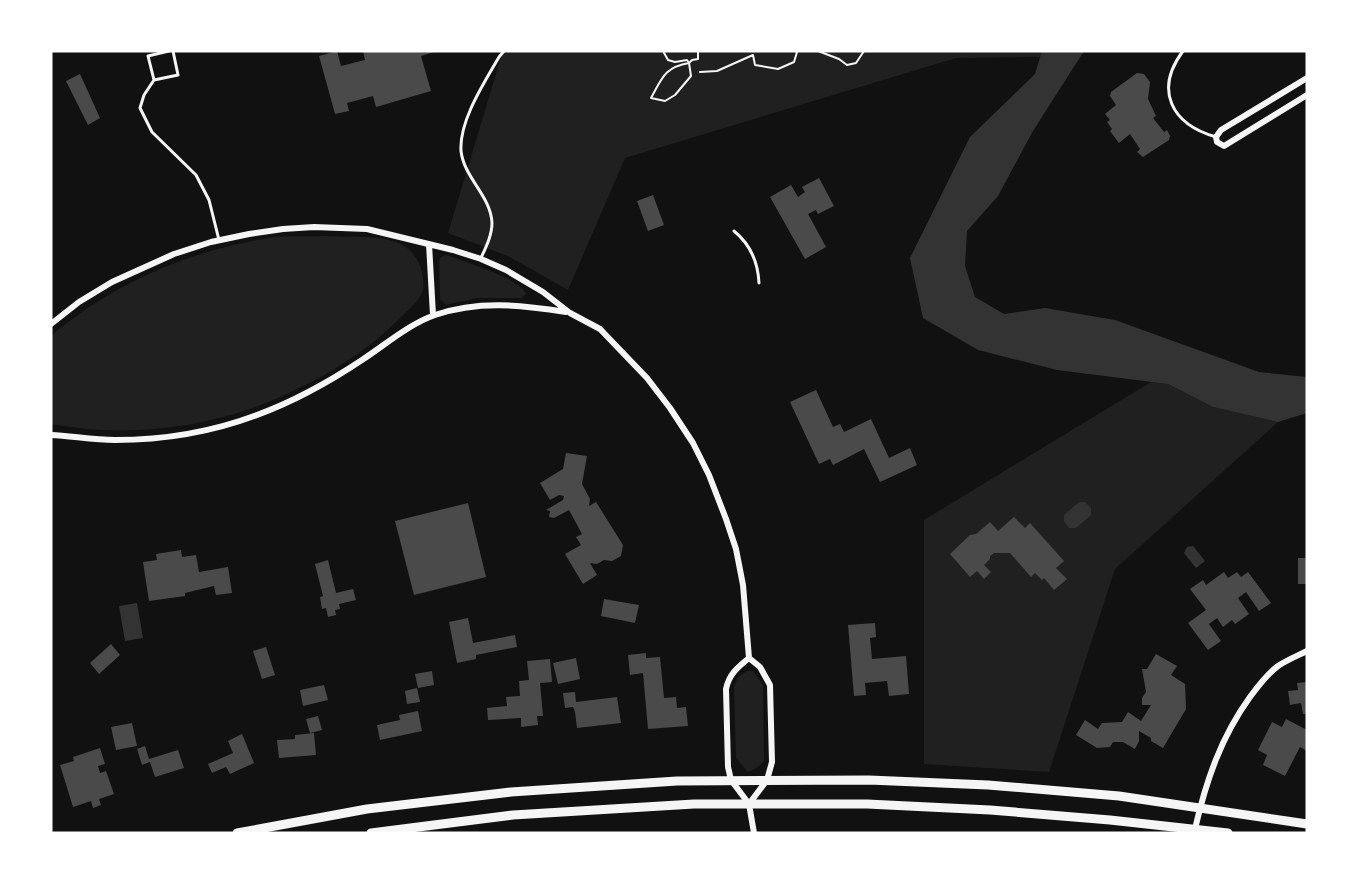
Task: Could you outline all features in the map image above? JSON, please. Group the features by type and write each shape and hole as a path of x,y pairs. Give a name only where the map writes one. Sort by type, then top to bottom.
{"main road":[{"path":"237,833 367,809 511,792 677,781 731,780 869,780 988,785 1119,796 1307,824"},
{"path":"371,833 513,815 694,804 867,804 990,810 1228,833"}],"street":[{"path":"1307,78 1221,130 1216,137 1217,142 1224,146 1307,95"},
{"path":"1269,102 1275,114"},
{"path":"51,324 79,302 112,282 174,254 219,240 283,229 334,228 366,229 481,259 527,282 570,313 600,328 647,378 693,443 722,508 735,549 743,585 749,658 760,668 770,686 772,762 767,780 749,804"},
{"path":"429,244 433,315"},
{"path":"51,435 114,440 174,436 220,427 259,415 305,395 433,315 484,305 521,305 570,313"},
{"path":"1195,829 1207,780 1238,714 1260,684 1277,667 1307,651"},
{"path":"749,658 728,679 726,689 728,764 731,780 749,804 754,833"}],"lane":[{"path":"154,80 148,56 171,51 178,75 154,80 144,95 140,108 152,132 196,175 209,200 219,240"},
{"path":"481,259 490,238 492,222 486,203 466,169 461,143 470,112 504,51"},
{"path":"1183,51 1169,75 1167,83 1169,99 1185,121 1206,134 1216,137"},
{"path":"734,231 745,240 759,269 759,283"}],"path":[{"path":"663,51 668,60 675,62 687,60 689,63"},
{"path":"689,63 691,76 675,94 665,102 651,98 666,71 674,66 698,59 698,51"},
{"path":"818,51 839,59 846,65 856,63 864,51"},
{"path":"700,72 717,71 753,55 755,65 778,69 794,62 797,52"}],"shaded area":[{"path":"503,51 1047,51 1045,57 956,58 625,158 568,290 510,257 448,233"},
{"path":"1042,51 1084,51 1033,131 998,196 967,231 965,266 975,297 1004,314 1045,308 1115,320 1259,372 1307,377 1307,413 1278,422 1213,407 1168,384 1057,370 978,350 923,318 910,258 970,137 1035,74"},
{"path":"324,236 393,241 412,252 422,272 422,294 388,330 354,357 278,398 208,421 156,429 129,430 77,428 51,424 51,336 75,317 126,285 153,272 210,251 269,238"},
{"path":"447,255 503,276 522,288 526,294 522,298 477,298 446,305 440,299 439,261 441,257"},
{"path":"1151,382 1168,384 1213,407 1278,422 1115,569 1049,772 924,764 924,520"},
{"path":"1079,502 1085,502 1091,508 1091,515 1076,528 1069,528 1064,521 1064,515"},
{"path":"1193,546 1205,561 1196,568 1184,553 1187,547"},
{"path":"137,603 143,638 125,641 119,606"},
{"path":"747,671 753,671 763,685 764,761 748,772 736,758 734,686 738,677"}],"building":[{"path":"337,51 341,66 365,60 363,51 437,51 421,56 431,91 376,107 373,96 347,103 349,111 335,114 319,56"},
{"path":"1137,73 1144,74 1150,82 1148,99 1156,116 1153,118 1164,132 1167,130 1170,136 1169,140 1143,157 1137,152 1140,149 1130,134 1119,143 1110,131 1112,129 1107,122 1110,120 1105,114 1116,105 1110,96 1111,92"},
{"path":"80,74 100,118 88,125 66,81"},
{"path":"819,178 834,206 818,214 816,210 808,214 826,247 805,259 770,197 791,185 798,197 805,192 802,187"},
{"path":"653,195 664,225 648,231 637,201"},
{"path":"816,390 833,427 840,424 844,432 871,419 889,458 910,448 917,465 880,482 864,449 833,465 830,459 819,464 790,402"},
{"path":"566,453 587,456 582,484 590,499 589,506 596,502 623,545 621,556 612,561 590,563 597,575 583,584 565,554 581,545 576,537 582,534 569,510 554,518 549,517 550,511 546,510 563,500 564,496 559,495 550,500 540,483 563,469"},
{"path":"468,503 486,577 414,595 395,521"},
{"path":"1014,517 1025,528 1030,523 1064,561 1056,568 1067,579 1054,590 1044,578 1042,580 1035,573 1031,577 1010,553 994,553 990,556 984,565 991,572 984,579 977,571 970,577 950,554 970,535 976,534 990,522 998,531"},
{"path":"181,550 182,557 196,555 199,572 228,567 232,593 216,595 214,586 185,593 185,596 149,601 143,562 157,560 156,554"},
{"path":"1298,558 1307,558 1307,584 1298,584"},
{"path":"328,560 336,593 353,589 356,600 339,604 340,609 335,610 336,615 328,617 326,608 322,609 320,597 323,596 315,564"},
{"path":"1224,572 1228,578 1237,572 1241,577 1248,572 1271,603 1259,611 1246,592 1238,598 1249,614 1235,624 1232,620 1223,627 1217,618 1209,624 1221,641 1208,650 1188,623 1206,610 1190,589 1203,580 1206,585"},
{"path":"604,599 639,605 635,623 601,616"},
{"path":"468,618 473,643 515,635 517,647 476,655 476,659 457,663 449,622"},
{"path":"875,623 876,637 870,638 872,659 906,656 909,694 889,696 887,681 865,683 866,695 854,696 848,625"},
{"path":"111,644 120,655 99,674 90,663"},
{"path":"266,647 275,675 262,679 253,651"},
{"path":"646,653 646,658 660,657 664,698 676,697 677,708 686,707 688,726 648,729 643,673 630,675 628,655"},
{"path":"1156,654 1177,666 1171,675 1185,684 1186,709 1163,748 1139,731 1139,741 1135,749 1123,742 1113,742 1110,747 1097,748 1076,735 1085,720 1098,729 1102,723 1122,722 1128,712 1141,721 1151,705 1142,705 1142,698 1146,692 1142,669 1147,669"},
{"path":"576,658 580,679 558,684 553,663"},
{"path":"550,659 552,682 540,683 543,716 537,716 538,725 521,727 521,718 488,720 487,708 507,706 506,697 520,696 519,681 529,680 527,661"},
{"path":"432,671 434,685 418,688 415,674"},
{"path":"1307,682 1307,714 1303,714 1301,703 1290,705 1288,691 1298,690 1297,683"},
{"path":"324,685 328,700 303,706 300,690"},
{"path":"417,688 420,702 407,704 405,691"},
{"path":"575,692 576,702 617,697 621,723 577,728 573,707 565,708 563,693"},
{"path":"418,711 422,731 380,740 377,725 400,720 399,715"},
{"path":"318,716 322,730 310,733 306,719"},
{"path":"1286,719 1307,730 1307,751 1300,747 1285,776 1263,765 1267,755 1258,750 1272,722 1282,727"},
{"path":"132,723 137,746 116,750 111,727"},
{"path":"314,733 316,755 279,758 277,740 295,739 295,735"},
{"path":"242,734 254,763 230,774 226,767 212,773 208,764 233,753 228,741"},
{"path":"145,746 149,759 178,750 184,768 155,777 150,762 142,765 137,749"},
{"path":"100,748 105,764 98,766 100,773 106,771 114,794 99,799 101,805 93,808 91,801 73,807 60,765 74,761 73,757"}]}
